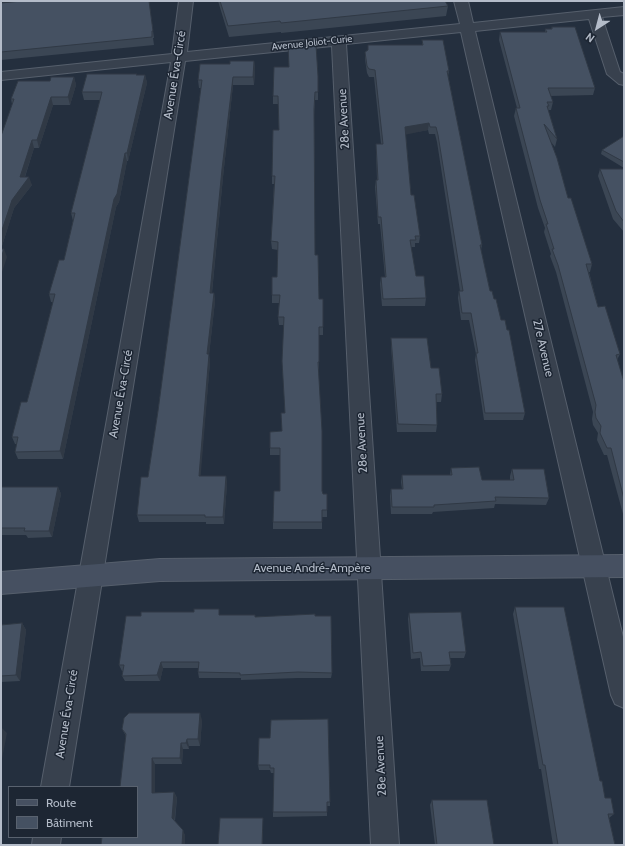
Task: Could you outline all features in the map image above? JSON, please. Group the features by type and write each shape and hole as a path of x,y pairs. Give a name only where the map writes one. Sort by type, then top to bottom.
{"street":[{"name":"Avenue Éva-Circé","path":"55,786 178,57 186,1"},
{"name":"27e Avenue","path":"461,1 624,695"},
{"name":"Avenue Joliot-Curie","path":"1,76 624,11"},
{"path":"594,14 614,74 624,81"},
{"name":"28e Avenue","path":"339,41 386,845"},
{"name":"Avenue André-Ampère","path":"1,583 160,570 624,566"}],"building":[{"path":"22,1 149,1 153,31 152,37 1,52 1,3"},
{"path":"220,1 445,1 448,6 281,23 280,21 228,26"},
{"path":"552,27 575,27 595,88 548,88 553,102 547,102 549,106 547,106 557,139 544,124 557,158 568,198 571,198 592,264 586,264 598,307 605,306 620,354 616,355 624,382 624,499 611,448 607,448 600,433 601,426 596,418 596,405 558,265 552,249 554,249 546,224 548,224 540,200 516,108 520,108 500,32 547,32 545,29 552,29"},
{"path":"422,40 443,40 449,71 447,71 490,291 492,291 494,299 496,299 501,320 505,320 507,330 509,330 525,413 485,413 476,353 478,353 471,313 462,313 459,291 463,291 438,135 436,127 430,127 429,123 405,127 411,195 414,195 420,236 415,236 416,240 410,240 416,276 424,276 426,298 383,299 381,277 386,277 381,217 378,217 376,144 383,144 375,70 369,69 367,66 365,52 368,50 368,45 423,45"},
{"path":"288,45 316,45 318,92 315,92 314,109 315,255 318,255 319,299 323,299 323,327 319,327 318,362 322,431 322,491 323,494 327,494 327,510 322,510 322,522 273,522 274,491 280,491 280,448 270,448 270,432 282,431 281,413 285,413 282,361 284,317 278,317 280,295 272,295 272,277 277,277 278,242 271,241 275,176 272,176 273,130 279,130 278,96 273,96 274,67 289,67"},
{"path":"230,61 254,61 253,77 233,77 210,293 214,293 207,354 209,354 199,476 226,476 223,517 205,517 205,515 137,515 141,477 148,477 158,411 202,80 198,80 200,64 230,64"},
{"path":"87,74 145,75 127,153 125,153 117,194 114,199 60,451 15,452 18,437 12,437 21,402 27,402 45,333 55,294 49,294 59,260 64,260 75,213 71,213 102,92 82,92"},
{"path":"51,77 74,77 68,97 51,97 37,140 32,140 20,177 29,177 12,200 1,233 1,136 14,99 11,99 18,81 50,81"},
{"path":"624,136 624,162 602,150"},
{"path":"600,169 624,169 624,222 616,211"},
{"path":"1,249 4,249 1,258"},
{"path":"391,338 427,338 431,368 439,368 442,394 436,394 437,425 398,424"},
{"path":"479,467 482,480 514,480 512,469 544,469 549,498 495,497 496,501 434,505 434,507 392,507 391,489 403,489 402,475 452,475 451,468"},
{"path":"1,487 58,487 49,531 24,531 25,528 1,528"},
{"path":"515,607 564,607 600,781 602,781 605,798 611,798 614,814 608,814 615,845 558,845 545,765 543,765"},
{"path":"194,609 219,609 219,615 255,615 255,617 315,614 315,616 331,616 332,673 298,672 240,675 240,673 198,672 199,662 161,662 157,675 122,676 124,665 119,665 126,616 141,616 141,612 194,612"},
{"path":"461,612 466,652 449,652 451,665 423,666 421,652 413,653 409,613"},
{"path":"22,623 16,675 1,676 1,625"},
{"path":"129,713 200,713 198,739 187,739 186,743 181,743 180,758 152,758 152,793 174,792 172,818 183,830 182,845 101,845 102,838 138,838 138,786 120,786 126,734 122,729 124,718"},
{"path":"328,719 330,802 327,802 327,812 273,812 274,768 270,768 270,765 258,765 259,738 270,738 271,720"},
{"path":"432,800 487,800 494,845 437,845"},
{"path":"220,818 263,818 262,845 218,845"}]}
